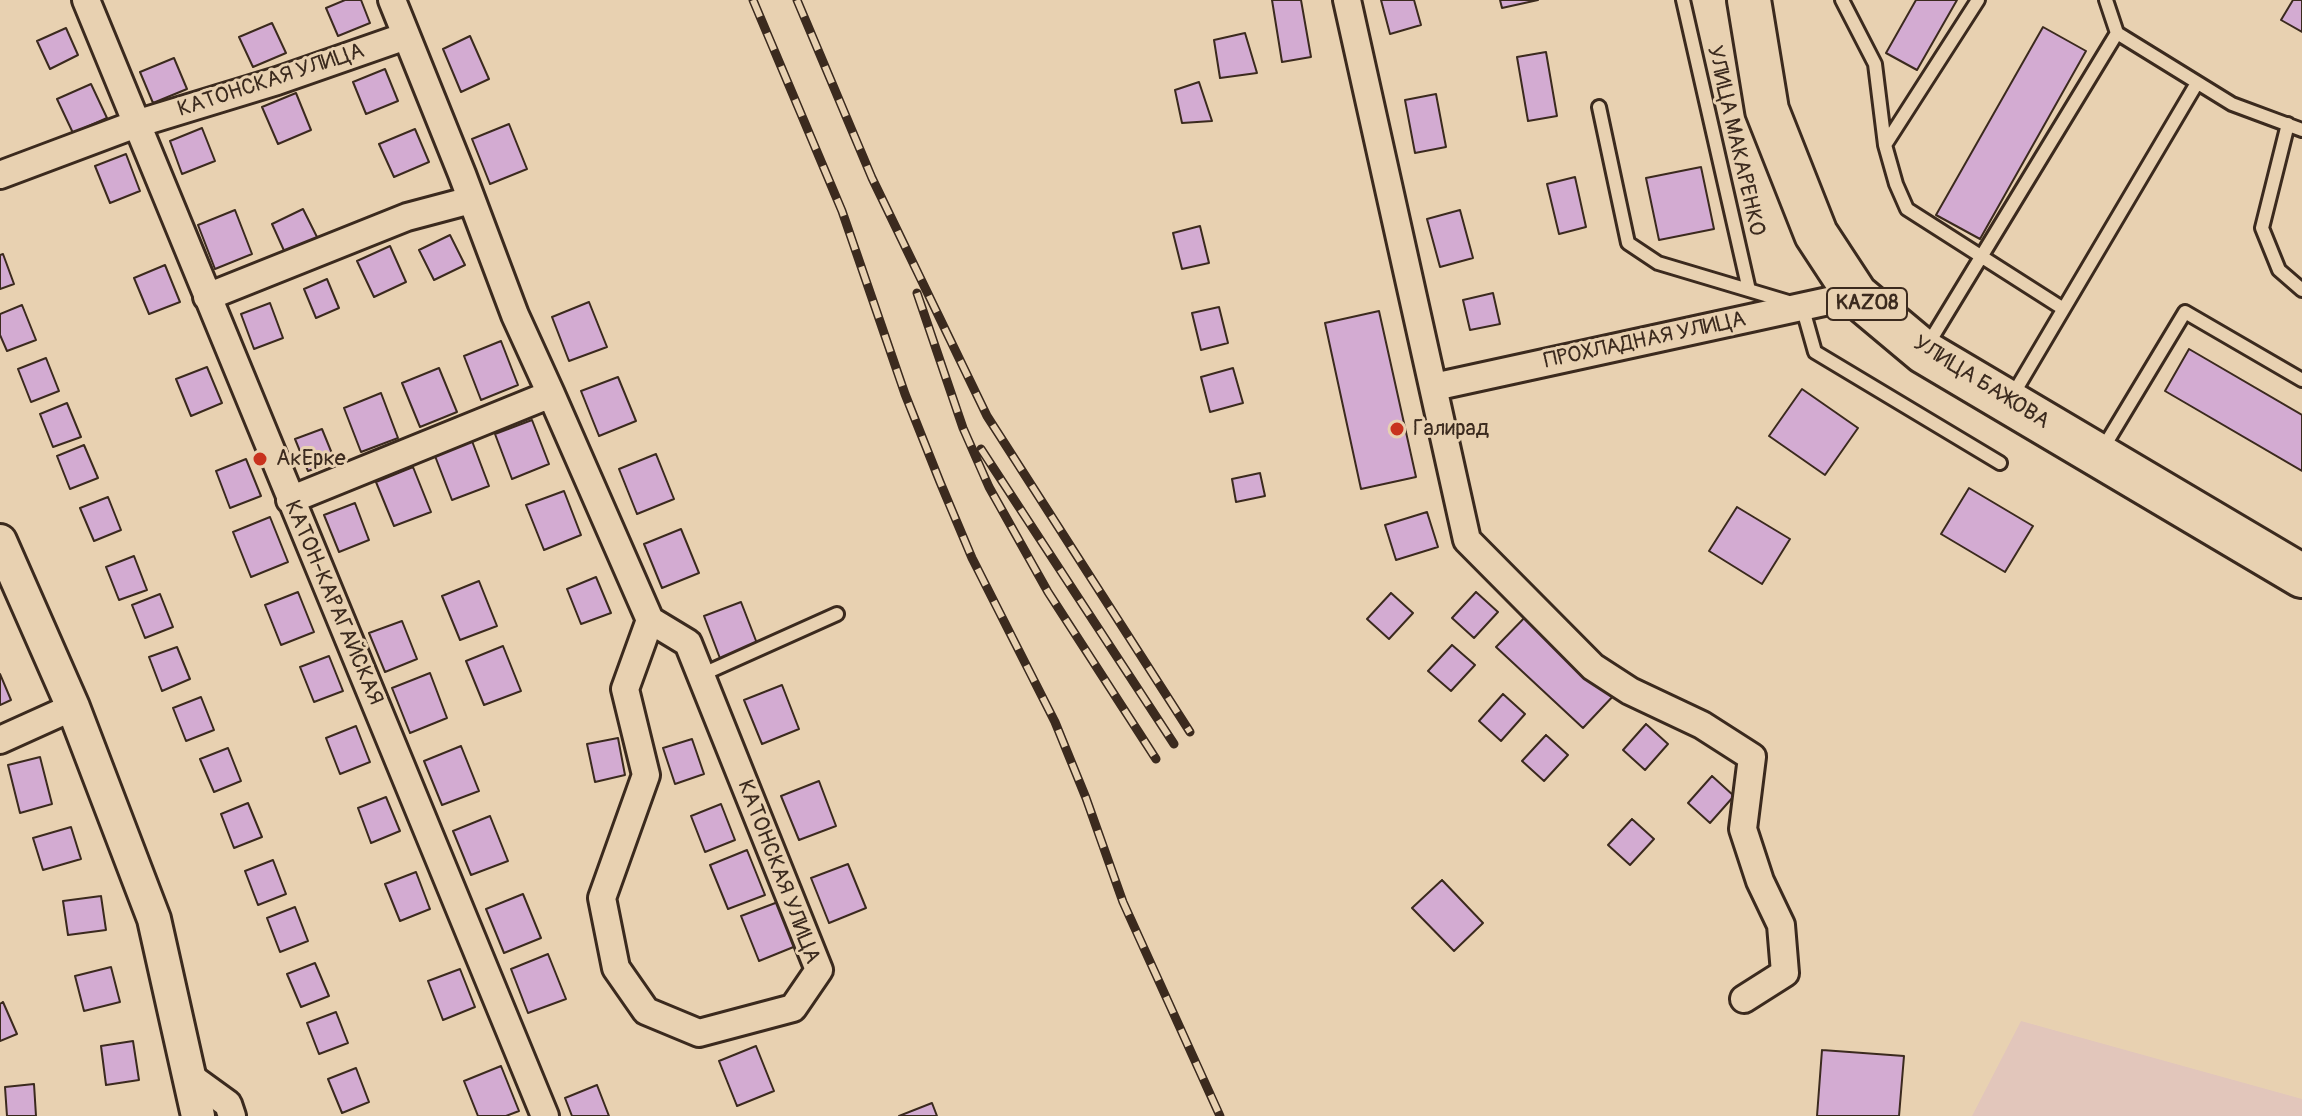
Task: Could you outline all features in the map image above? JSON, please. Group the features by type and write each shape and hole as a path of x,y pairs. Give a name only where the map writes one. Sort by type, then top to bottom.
{"highway":[{"name":"УЛИЦА БАЖОВА","path":"1749,0 1767,110 1816,234 1856,295 1924,352 2302,576"}],"street":[{"name":"КАТОН-КАРАГАЙСКАЯ","path":"86,0 545,1116"},
{"path":"392,0 515,315 650,620"},
{"path":"1347,0 1467,540 1593,667 1630,691 1702,725 1752,757 1743,829 1760,881 1781,925 1785,973 1744,999"},
{"name":"КАТОНСКАЯ УЛИЦА","path":"0,175 136,124 277,81 406,36"},
{"path":"207,297 407,217 471,200"},
{"name":"ПРОХЛАДНАЯ УЛИЦА","path":"1434,387 1856,295"},
{"path":"290,500 551,394"},
{"path":"0,541 73,707 154,919 198,1116"},
{"name":"КАТОНСКАЯ УЛИЦА","path":"650,620 688,643 819,970 793,1008 699,1033 646,1011 616,968 602,898 646,775 625,689 650,620"},
{"path":"0,740 73,707"},
{"path":"188,1075 228,1104 232,1116"}],"lane":[{"name":"УЛИЦА МАКАРЕНКО","path":"1683,0 1749,290"},
{"path":"1842,0 1875,64 1885,145 1907,209 2062,308"},
{"path":"1885,145 1978,0"},
{"path":"2106,0 2117,33 2232,104 2302,130"},
{"path":"1924,352 2117,33"},
{"path":"2009,400 2197,83"},
{"path":"1599,107 1628,243 1658,263 1802,306 1815,352 2000,463"},
{"path":"2288,124 2262,228 2279,270 2302,290"},
{"path":"2098,456 2185,312 2302,380"},
{"path":"701,675 837,614"}],"shaded area":[{"path":"2021,1021 2302,1099 2302,1116 1972,1116"}],"building":[{"path":"345,0 361,0 370,23 338,36 326,8"},
{"path":"1272,0 1301,0 1311,57 1282,62"},
{"path":"1381,0 1414,0 1421,25 1390,34"},
{"path":"1500,0 1538,0 1502,8"},
{"path":"1916,0 1957,0 1917,70 1886,53"},
{"path":"2293,0 2302,0 2302,32 2281,20"},
{"path":"272,23 286,53 253,67 239,37"},
{"path":"2043,27 2086,51 1980,239 1936,215"},
{"path":"66,28 78,55 50,69 37,41"},
{"path":"1245,33 1257,73 1220,78 1214,40"},
{"path":"470,36 489,79 461,92 443,49"},
{"path":"1546,52 1557,116 1528,121 1517,57"},
{"path":"174,58 187,89 153,103 140,72"},
{"path":"385,69 398,101 366,114 353,82"},
{"path":"1199,82 1212,121 1182,123 1175,90"},
{"path":"91,84 107,118 73,133 57,99"},
{"path":"296,93 311,130 278,144 262,107"},
{"path":"1436,94 1446,147 1415,153 1405,100"},
{"path":"509,124 527,169 490,184 472,139"},
{"path":"202,128 215,161 182,174 170,141"},
{"path":"415,129 429,162 394,177 379,144"},
{"path":"126,154 140,191 110,203 95,166"},
{"path":"1701,167 1714,229 1659,240 1646,178"},
{"path":"1575,177 1586,227 1559,234 1547,184"},
{"path":"303,209 318,239 286,255 272,224"},
{"path":"235,210 252,254 215,269 198,225"},
{"path":"1460,210 1473,258 1440,267 1427,219"},
{"path":"1200,226 1209,263 1182,269 1173,233"},
{"path":"450,235 465,265 434,280 419,250"},
{"path":"390,246 406,282 374,297 357,261"},
{"path":"3,254 14,284 0,289 0,255"},
{"path":"165,265 180,302 149,314 134,278"},
{"path":"327,279 339,308 316,318 304,289"},
{"path":"1493,293 1500,324 1470,330 1463,300"},
{"path":"589,302 607,347 569,361 552,317"},
{"path":"270,303 283,338 254,349 241,314"},
{"path":"22,305 36,340 7,351 0,335 0,314"},
{"path":"1219,307 1228,343 1201,350 1192,313"},
{"path":"1379,311 1416,477 1361,489 1325,323"},
{"path":"501,341 518,385 481,400 464,356"},
{"path":"2189,349 2302,415 2302,471 2165,391"},
{"path":"46,358 59,391 31,402 18,369"},
{"path":"207,367 222,403 191,416 176,379"},
{"path":"439,368 457,412 420,427 402,383"},
{"path":"1233,368 1243,403 1210,412 1201,377"},
{"path":"618,377 636,421 599,436 581,391"},
{"path":"1802,389 1858,428 1825,475 1769,436"},
{"path":"381,393 398,438 361,452 344,408"},
{"path":"67,403 81,437 53,447 40,414"},
{"path":"532,420 549,464 512,479 495,434"},
{"path":"322,429 335,461 308,471 295,439"},
{"path":"472,441 489,486 452,500 435,456"},
{"path":"84,445 98,478 70,489 57,456"},
{"path":"656,454 674,499 637,514 619,469"},
{"path":"246,459 261,496 230,508 216,471"},
{"path":"413,467 431,512 394,526 376,482"},
{"path":"1260,473 1265,496 1236,502 1232,479"},
{"path":"1969,488 2033,526 2005,572 1941,534"},
{"path":"564,491 581,535 544,550 526,505"},
{"path":"108,497 121,530 94,541 80,508"},
{"path":"355,503 369,540 339,552 324,515"},
{"path":"1737,507 1790,539 1762,584 1709,551"},
{"path":"1427,512 1438,547 1396,560 1385,525"},
{"path":"270,517 288,562 251,577 233,532"},
{"path":"681,529 699,573 662,588 644,544"},
{"path":"134,556 147,590 119,600 106,567"},
{"path":"596,577 611,613 581,624 567,589"},
{"path":"479,581 497,626 460,640 442,596"},
{"path":"298,592 314,632 281,645 265,605"},
{"path":"1476,592 1498,612 1474,638 1452,618"},
{"path":"1391,593 1413,613 1389,639 1367,619"},
{"path":"160,594 173,627 145,638 132,605"},
{"path":"741,602 758,646 721,661 704,616"},
{"path":"1530,612 1616,693 1583,728 1496,647"},
{"path":"402,621 417,659 385,672 369,633"},
{"path":"1452,645 1475,665 1451,691 1428,671"},
{"path":"503,646 521,691 484,705 466,661"},
{"path":"177,647 190,679 162,691 149,657"},
{"path":"329,656 343,691 314,702 300,667"},
{"path":"430,673 447,718 410,733 392,688"},
{"path":"0,674 11,700 0,705"},
{"path":"782,685 799,729 762,744 744,700"},
{"path":"1503,694 1525,714 1501,741 1479,721"},
{"path":"201,697 214,730 186,741 173,708"},
{"path":"1646,724 1668,744 1645,770 1623,750"},
{"path":"356,726 370,762 340,774 326,738"},
{"path":"1546,735 1568,755 1544,781 1522,761"},
{"path":"618,738 625,775 595,782 587,744"},
{"path":"692,739 704,774 675,784 663,748"},
{"path":"461,746 479,791 442,805 424,761"},
{"path":"228,748 241,781 214,792 200,759"},
{"path":"40,757 52,804 20,813 8,765"},
{"path":"1712,776 1734,796 1710,823 1688,803"},
{"path":"819,781 836,826 799,840 781,796"},
{"path":"386,797 400,831 371,843 358,808"},
{"path":"248,803 262,837 234,848 221,814"},
{"path":"721,804 735,840 705,852 691,816"},
{"path":"490,816 508,861 471,875 453,831"},
{"path":"1632,819 1654,839 1630,865 1608,845"},
{"path":"71,827 81,859 43,870 33,838"},
{"path":"747,850 765,895 728,909 710,865"},
{"path":"273,860 286,894 258,905 245,871"},
{"path":"848,864 866,908 829,923 811,878"},
{"path":"416,872 430,909 400,921 385,884"},
{"path":"1442,880 1483,923 1454,951 1412,908"},
{"path":"523,894 541,938 504,953 486,909"},
{"path":"101,896 106,930 68,935 63,901"},
{"path":"778,902 796,946 759,961 741,916"},
{"path":"295,907 308,941 280,952 267,918"},
{"path":"548,954 566,999 528,1013 511,969"},
{"path":"315,963 329,996 301,1007 287,974"},
{"path":"111,967 120,1002 84,1011 75,976"},
{"path":"460,969 475,1007 443,1020 428,981"},
{"path":"3,1002 17,1034 0,1041 0,1004"},
{"path":"336,1012 348,1043 319,1054 307,1023"},
{"path":"133,1041 139,1080 106,1085 101,1046"},
{"path":"756,1046 774,1091 737,1106 719,1061"},
{"path":"1822,1050 1904,1056 1899,1116 1817,1116"},
{"path":"501,1066 519,1111 506,1116 478,1116 464,1081"},
{"path":"356,1068 369,1102 342,1113 328,1079"},
{"path":"34,1084 36,1116 7,1116 5,1087"},
{"path":"597,1085 609,1116 572,1116 565,1098"},
{"path":"932,1103 937,1116 899,1116"}],"railway":[{"path":"753,0 842,211 905,394 940,482 972,558 1055,722 1123,902 1220,1116"},
{"path":"797,0 872,178 987,416 1190,732"},
{"path":"917,293 963,428 989,487 1048,592 1156,759"},
{"path":"981,449 1174,744"}],"place":[{"name":"Галирад","path":"1397,429"},
{"name":"АкЕрке","path":"260,459"}]}
